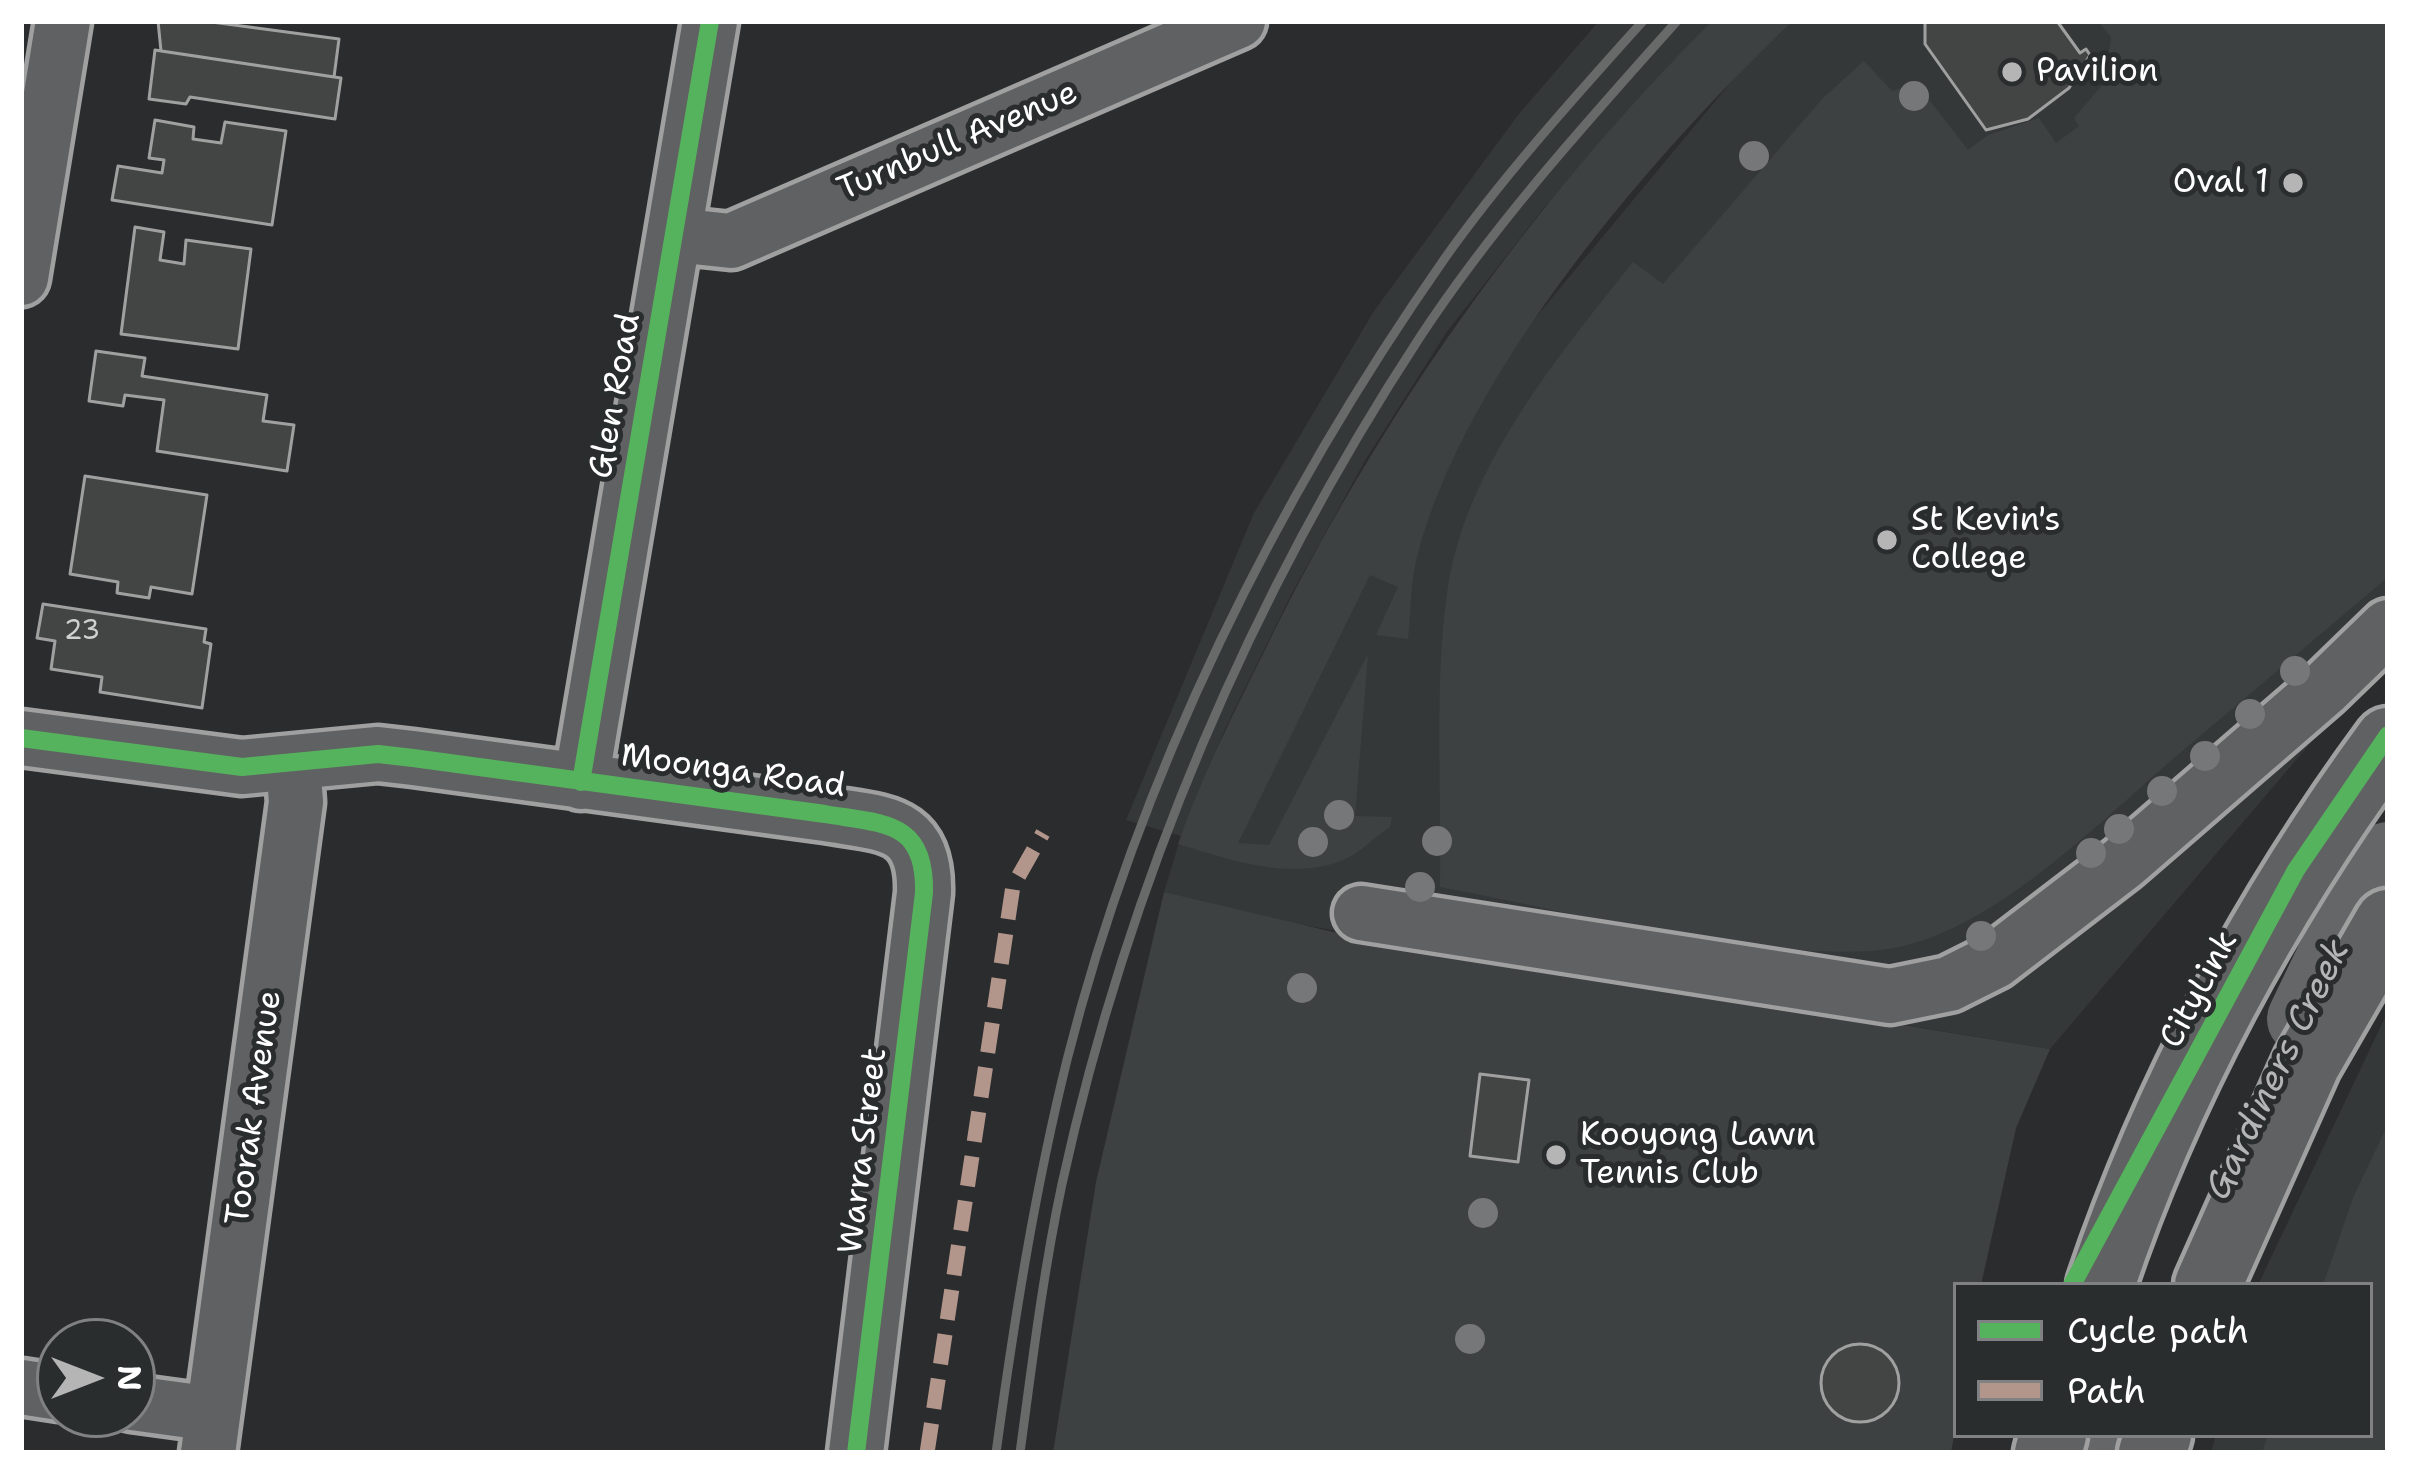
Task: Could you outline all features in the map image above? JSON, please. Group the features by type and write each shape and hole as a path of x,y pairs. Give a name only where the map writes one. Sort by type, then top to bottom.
{"highway":[{"name":"CityLink","path":"2102,1282 2215,1021 2327,823 2388,741"},
{"path":"2209,1282 2307,1063 2388,922"}],"street":[{"path":"21,278 63,21"},
{"name":"Glen Road","path":"581,782 710,21"},
{"name":"Turnbull Avenue","path":"675,236 731,241 1238,21"},
{"path":"1361,913 1891,996 1949,984 1994,962 2123,863 2388,627"},
{"name":"Moonga Road","path":"21,738 242,767 378,754 876,822 906,834 922,856"},
{"name":"Toorak Avenue","path":"210,1434 296,802 293,763"},
{"name":"Warra Street","path":"856,1453 911,1017 922,856"},
{"path":"156,1413 210,1434"}],"shaded area":[{"name":"St Kevin's College","path":"1599,21 1712,21 1543,209 1446,333 1366,459 1291,595 1225,729 1182,836 1526,329 1742,69 1793,21 2388,21 2388,652 2050,1049 1260,918 1164,892 1181,836 1126,820 1254,513 1374,311 1518,115"},
{"path":"1712,21 1793,21 1739,73 1626,199 1520,340 1476,413 1441,486 1415,567 1408,639 1376,635 1398,587 1370,575 1238,843 1269,845 1368,654 1355,816 1392,817 1390,827 1353,855 1311,868 1266,867 1178,844 1218,746 1308,565 1407,398 1519,240 1580,165"},
{"name":"St Kevin's College","path":"2098,21 2388,21 2388,577 2036,876 1955,927 1913,944 1871,951 1767,947 1655,931 1440,887 1441,664 1457,547 1493,459 1574,337 1633,262 1663,284 1823,98 1864,61 1892,91 1917,84 1968,150 1988,135 2039,118 2056,143 2079,126 2074,118 2105,82 2111,37"},
{"name":"Kooyong Lawn Tennis Club","path":"1164,892 1333,932 2050,1049 2016,1128 1982,1282 1953,1282 1951,1453 1053,1453 1096,1182"},
{"path":"2388,1011 2388,1453 2211,1453 2215,1438 2373,1438 2373,1282 2259,1282"},
{"path":"2388,1124 2388,1453 2262,1453 2267,1438 2373,1438 2373,1282 2324,1282 2353,1198"}],"building":[{"path":"158,21 204,21 339,39 334,77 161,51"},
{"name":"Pavilion","path":"1925,21 2057,21 2080,53 2086,49 2090,55 2069,88 2028,119 1986,130 1925,44"},
{"path":"155,50 341,78 335,119 190,97 186,104 149,99"},
{"path":"155,120 194,127 193,139 221,143 225,122 286,131 272,225 112,200 118,166 162,173 164,160 149,158"},
{"path":"135,227 164,232 160,260 184,264 186,240 251,249 238,349 121,334"},
{"path":"96,351 145,358 142,376 267,395 263,421 294,425 287,471 157,451 164,400 125,395 123,406 89,401"},
{"path":"85,476 207,495 192,594 151,587 149,598 117,593 118,582 70,574"},
{"path":"43,604 206,629 204,642 211,644 202,708 100,692 102,677 51,669 55,641 37,638"},
{"path":"1480,1074 1529,1080 1518,1162 1470,1156"},
{"path":"1860,1344 1887,1356 1899,1383 1887,1410 1860,1422 1833,1410 1821,1383 1833,1356"}],"waterway":[{"name":"Gardiners Creek","path":"2303,1019 2365,890 2388,858"},
{"name":"Gardiners Creek","path":"2106,1453 2109,1438"}],"railway":[{"path":"996,1453 1026,1255 1067,1060 1133,848 1220,642 1325,444 1445,258 1516,167 1643,21"},
{"path":"1020,1453 1049,1251 1089,1072 1160,852 1250,639 1359,435 1449,295 1543,174 1677,21"}],"marked path":[{"path":"927,1453 1013,886 1043,833"}],"cycle path":[{"path":"581,782 710,21"},
{"path":"2074,1282 2296,870 2388,735"},
{"path":"21,738 242,767 378,754 865,820 909,839 918,851 924,893 856,1453"}],"place":[{"name":"Pavilion","path":"2012,72"},
{"name":"Oval 1","path":"2293,183"},
{"name":"St Kevin's College","path":"1887,540"},
{"name":"Kooyong Lawn Tennis Club","path":"1556,1155"}]}
